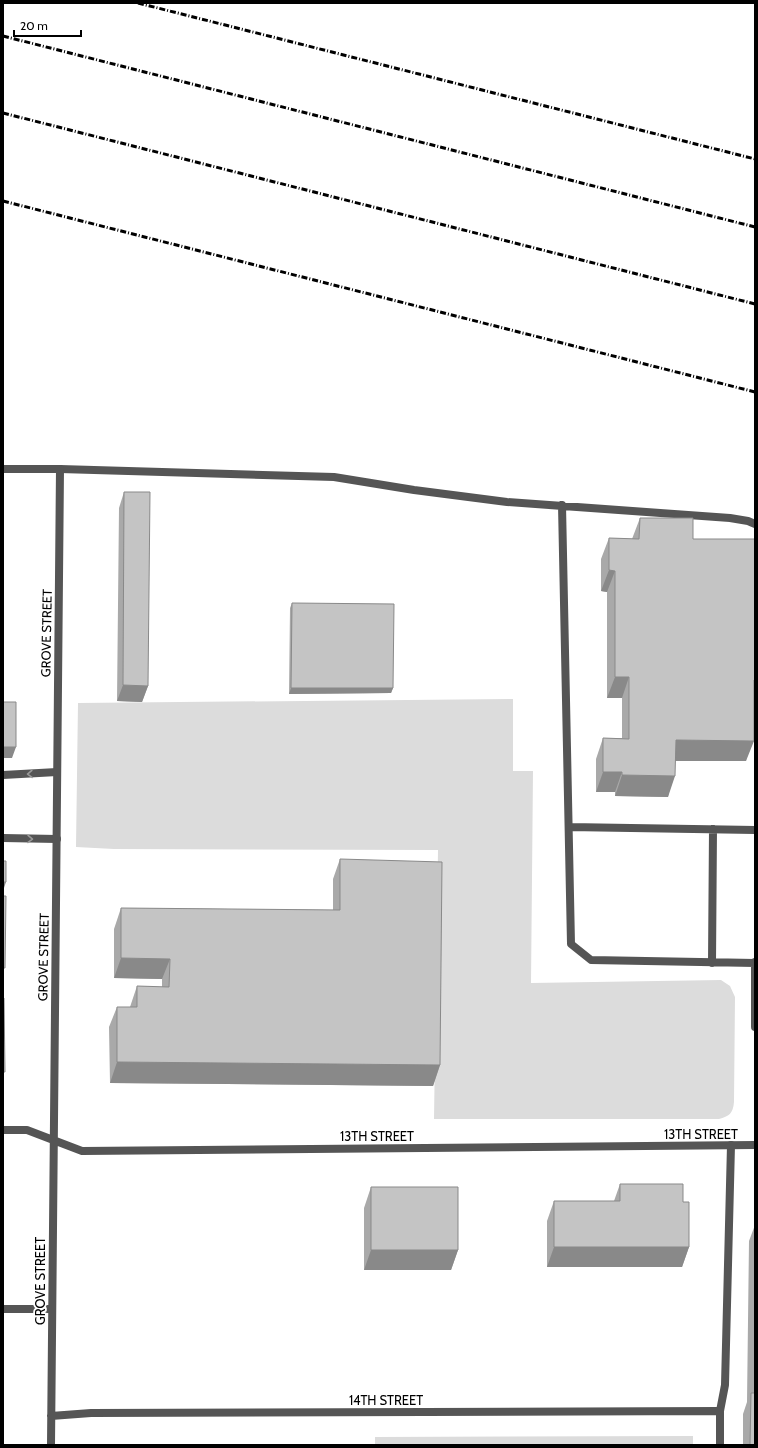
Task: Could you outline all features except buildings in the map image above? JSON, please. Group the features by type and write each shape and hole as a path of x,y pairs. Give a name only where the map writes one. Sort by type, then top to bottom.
{"street":[{"path":"3,470 60,469 334,477 414,490 507,502 730,518 748,521 755,524"},
{"name":"GROVE STREET","path":"51,1445 60,469"},
{"path":"562,505 571,944 591,960 755,963 755,1027"},
{"path":"3,775 57,772"},
{"path":"569,827 755,830"},
{"path":"712,963 713,829"},
{"path":"3,838 56,839"},
{"name":"13TH STREET","path":"3,1130 27,1130 82,1151 755,1145"},
{"path":"720,1445 720,1411 725,1385 731,1145"},
{"path":"3,1309 52,1309"},
{"name":"14TH STREET","path":"51,1416 91,1413 720,1411"}],"shaded area":[{"path":"513,699 513,771 533,771 531,983 721,980 730,986 735,997 734,1102 733,1109 730,1114 725,1117 719,1119 434,1119 438,850 114,849 76,847 78,703"},
{"path":"693,1436 693,1445 375,1445 375,1437"}],"railway":[{"path":"138,3 755,159"},
{"path":"3,36 755,227"},
{"path":"3,113 755,304"},
{"path":"3,201 755,392"}]}
